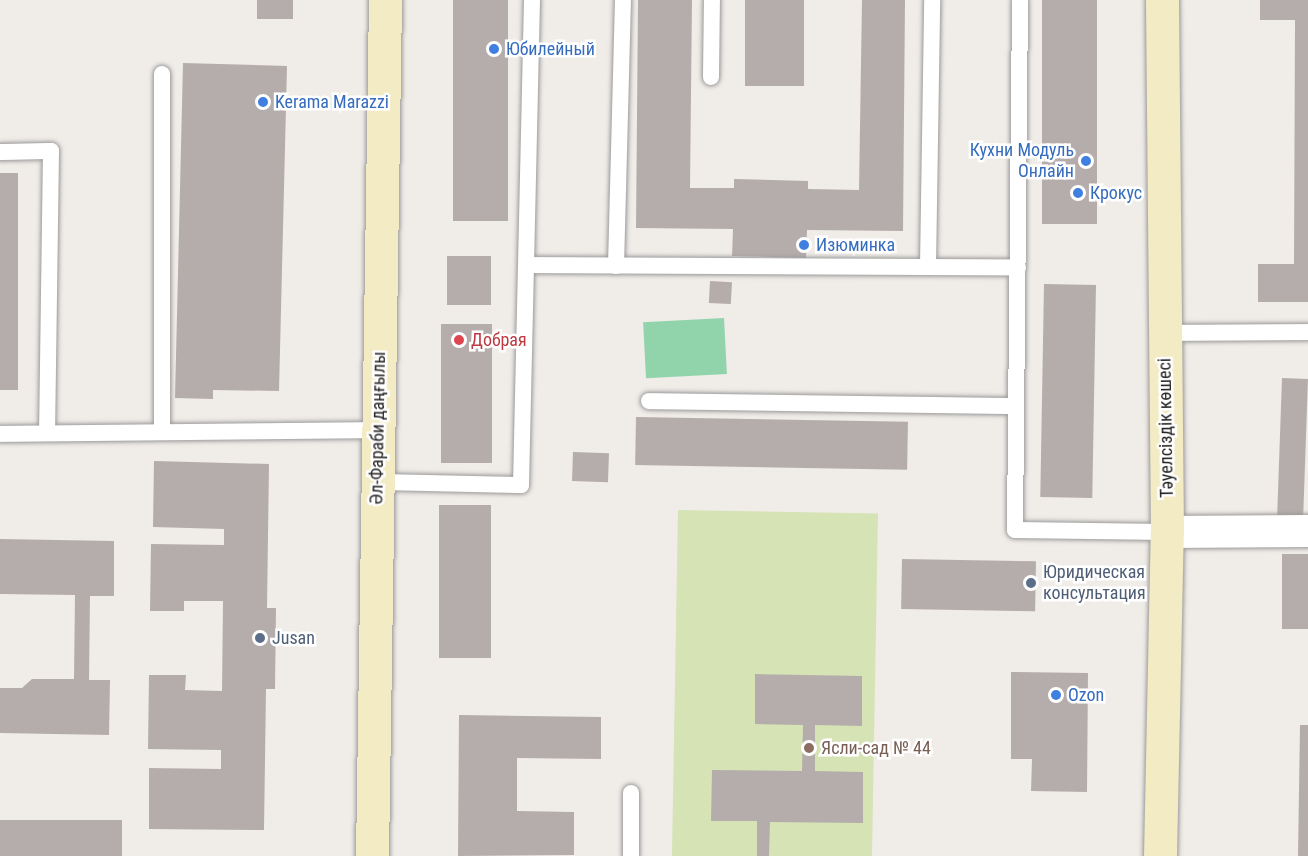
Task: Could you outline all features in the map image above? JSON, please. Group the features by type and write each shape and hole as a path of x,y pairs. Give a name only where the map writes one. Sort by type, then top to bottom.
{"main road":[{"name":"Әл-Фараби даңғылы","path":"372,856 385,0"},
{"name":"Тәуелсіздік көшесі","path":"1160,856 1167,532 1162,0"}],"street":[{"path":"1167,532 1308,531"}],"lane":[{"path":"377,482 521,485 532,0"},
{"path":"616,266 623,0"},
{"path":"711,77 712,0"},
{"path":"928,267 932,0"},
{"path":"1020,0 1015,530 1167,532"},
{"path":"162,74 162,429"},
{"path":"0,152 51,151 47,433"},
{"path":"526,265 1017,268"},
{"path":"1165,333 1308,332"},
{"path":"649,401 1016,406"},
{"path":"0,434 162,429 378,430"},
{"path":"631,793 631,856"}],"green space":[{"path":"724,318 727,374 646,378 643,322"},
{"path":"678,510 878,513 872,856 672,856"}],"building":[{"path":"257,0 293,0 293,19 257,19"},
{"path":"453,0 508,0 508,221 453,221"},
{"path":"638,0 692,0 690,188 734,188 734,179 808,181 808,189 859,190 862,0 905,0 903,231 807,230 806,258 732,256 733,229 636,228"},
{"path":"745,0 804,0 804,86 745,86"},
{"path":"1042,0 1097,0 1097,224 1042,224"},
{"path":"1260,0 1308,0 1308,302 1258,302 1258,264 1294,264 1295,20 1260,20"},
{"path":"183,63 287,66 279,391 213,390 213,399 175,398"},
{"path":"0,173 18,173 18,390 0,390"},
{"path":"447,256 491,256 491,305 447,305"},
{"path":"710,281 732,282 731,304 709,303"},
{"path":"1044,284 1096,285 1092,498 1040,497"},
{"path":"441,324 492,324 492,463 441,463"},
{"path":"1282,378 1308,379 1303,524 1277,523"},
{"path":"636,417 908,422 907,470 635,465"},
{"path":"573,452 609,453 608,482 572,481"},
{"path":"154,461 269,464 267,608 276,608 275,689 266,689 264,830 149,829 149,768 221,769 221,750 148,749 149,675 186,675 185,690 222,691 223,601 184,601 184,611 150,611 151,544 224,545 224,529 153,527"},
{"path":"439,505 491,505 491,658 439,658"},
{"path":"0,539 114,541 114,596 90,596 89,680 110,680 109,735 0,733 0,688 22,688 32,679 74,679 75,595 0,594"},
{"path":"1282,554 1308,554 1308,629 1282,629"},
{"path":"902,559 1036,561 1035,611 901,609"},
{"path":"1011,672 1088,673 1087,792 1031,791 1032,759 1011,759"},
{"name":"Ясли-сад № 44","path":"755,674 862,676 862,726 815,725 815,771 863,772 863,823 770,822 769,856 757,856 757,821 711,821 712,770 802,771 803,725 755,724"},
{"path":"459,715 601,717 601,759 517,758 517,811 574,812 574,855 458,856"},
{"path":"1300,725 1308,725 1308,856 1298,856"},
{"path":"0,820 122,820 122,856 0,856"}],"place":[{"name":"Юбилейный","path":"494,49"},
{"name":"Kerama Marazzi","path":"263,102"},
{"name":"Кухни Модуль Онлайн","path":"1086,161"},
{"name":"Крокус","path":"1078,193"},
{"name":"Изюминка","path":"804,245"},
{"name":"Добрая","path":"459,340"},
{"name":"Юридическая консультация","path":"1031,583"},
{"name":"Jusan","path":"260,638"},
{"name":"Ozon","path":"1056,695"},
{"name":"Ясли-сад № 44","path":"809,748"}]}
